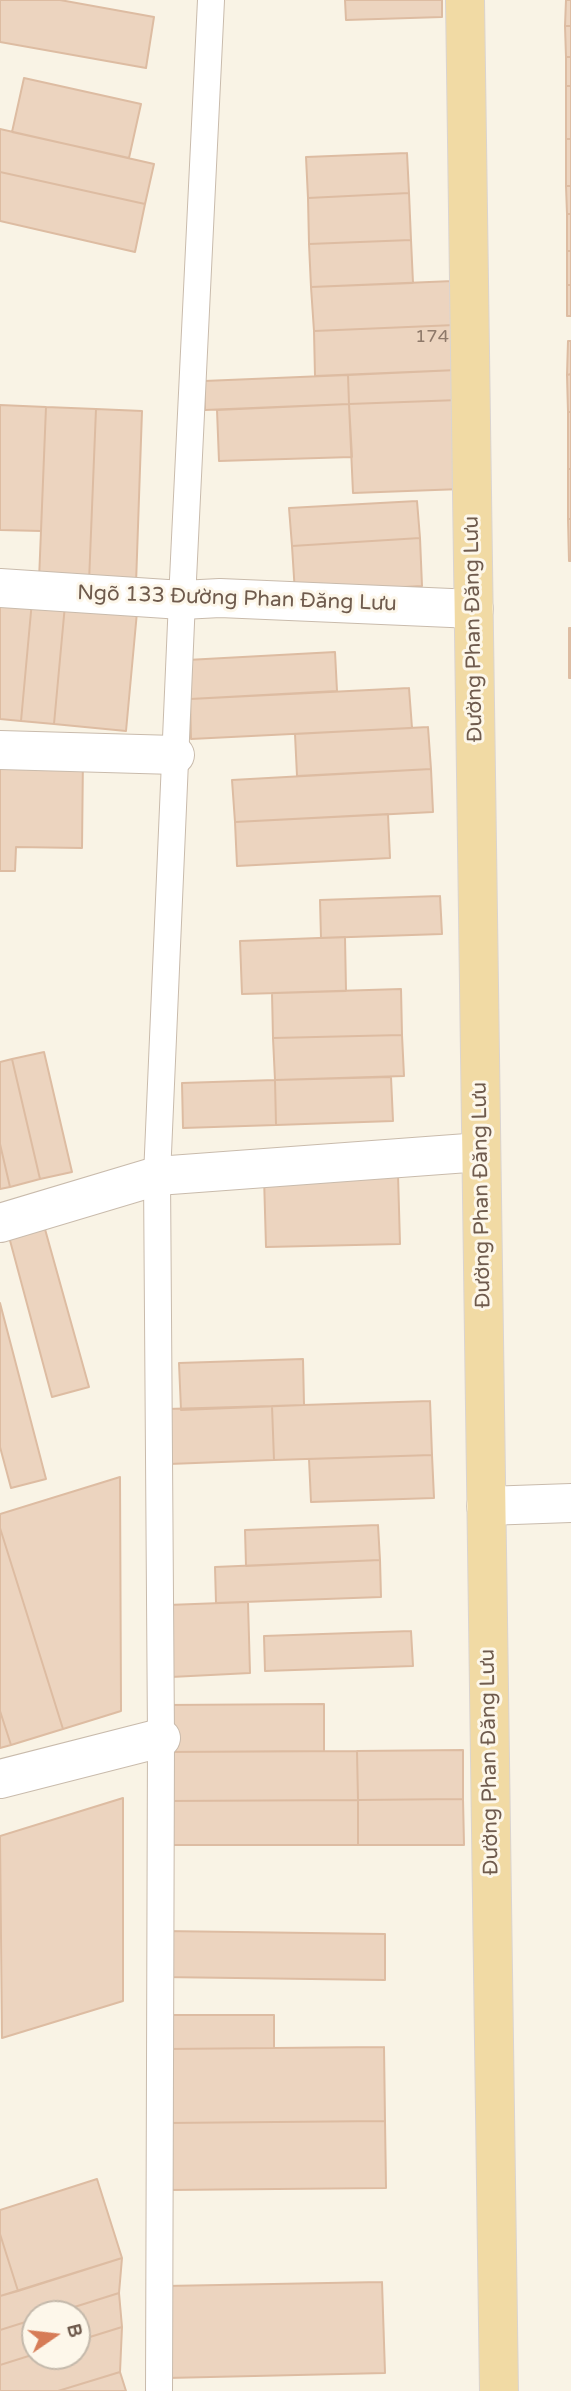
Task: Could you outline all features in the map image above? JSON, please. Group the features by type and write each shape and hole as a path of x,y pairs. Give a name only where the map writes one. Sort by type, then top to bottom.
{"main road":[{"name":"Đường Phan Đăng Lưu","path":"465,0 499,2391"}],"street":[{"name":"Ngõ 133 Đường Phan Đăng Lưu","path":"0,588 182,600 220,598 474,608"},
{"path":"0,750 174,755"},
{"path":"0,1223 157,1175 481,1152"},
{"path":"486,1506 571,1503"},
{"path":"0,1779 161,1738"}],"lane":[{"path":"159,2391 161,1738 157,1175 174,755 211,0"}],"building":[{"path":"0,0 60,0 154,17 146,68 0,42"},
{"path":"345,0 442,0 442,17 346,20"},
{"path":"566,0 571,0 571,26 565,26"},
{"path":"565,26 571,26 571,57 566,57"},
{"path":"566,57 571,57 571,86 566,86"},
{"path":"24,78 141,104 129,158 12,132"},
{"path":"566,86 571,86 571,139 566,139"},
{"path":"0,129 154,164 145,204 0,172"},
{"path":"566,139 571,139 571,186 566,186"},
{"path":"407,153 409,193 308,198 306,157"},
{"path":"0,172 145,204 135,252 0,221"},
{"path":"566,186 571,186 571,214 567,214"},
{"path":"409,193 411,240 309,244 308,198"},
{"path":"567,214 571,214 571,251 567,251"},
{"path":"411,240 413,283 311,287 309,244"},
{"path":"567,251 571,251 571,285 567,285"},
{"path":"453,281 455,325 314,331 311,287"},
{"path":"567,285 571,285 571,316 567,316"},
{"path":"455,325 457,370 315,376 314,331"},
{"path":"568,341 571,341 571,374 567,375"},
{"path":"457,370 459,400 349,404 348,375"},
{"path":"571,374 571,412 568,412 567,375"},
{"path":"348,375 349,404 205,410 204,381"},
{"path":"459,400 462,489 353,493 349,404"},
{"path":"349,404 352,457 219,461 217,410"},
{"path":"0,405 46,407 41,531 0,530"},
{"path":"46,407 96,409 89,582 39,580"},
{"path":"96,409 142,411 136,584 89,582"},
{"path":"568,412 571,412 571,469 568,469"},
{"path":"568,469 571,469 571,519 568,519"},
{"path":"417,501 420,538 292,546 289,508"},
{"path":"568,519 571,519 571,561 569,561"},
{"path":"420,538 422,586 295,593 292,546"},
{"path":"0,599 32,601 21,721 0,719"},
{"path":"32,601 65,605 54,724 21,721"},
{"path":"65,605 137,612 126,731 54,724"},
{"path":"571,628 571,678 569,678"},
{"path":"335,652 337,691 190,699 187,660"},
{"path":"409,688 412,728 191,739 190,699"},
{"path":"428,727 431,769 297,776 295,734"},
{"path":"0,754 83,755 82,848 16,847 15,871 0,871"},
{"path":"431,769 433,812 235,822 232,780"},
{"path":"388,814 390,858 237,866 235,822"},
{"path":"440,896 442,934 321,938 320,900"},
{"path":"345,937 346,991 242,994 240,941"},
{"path":"401,989 402,1035 273,1038 272,993"},
{"path":"402,1035 404,1076 275,1080 273,1038"},
{"path":"44,1052 72,1172 40,1179 12,1059"},
{"path":"12,1059 40,1179 10,1187 0,1144 0,1062"},
{"path":"391,1077 393,1121 276,1125 275,1080"},
{"path":"275,1080 276,1125 183,1128 182,1083"},
{"path":"0,1144 10,1187 0,1189"},
{"path":"398,1174 400,1244 266,1247 264,1177"},
{"path":"43,1222 89,1387 52,1397 8,1233"},
{"path":"0,1303 46,1479 11,1488 0,1447"},
{"path":"303,1359 304,1405 181,1410 179,1363"},
{"path":"430,1401 432,1455 274,1460 272,1406"},
{"path":"272,1406 274,1460 169,1464 167,1409"},
{"path":"432,1455 434,1498 311,1502 309,1459"},
{"path":"120,1477 121,1711 63,1729 0,1528 0,1514"},
{"path":"378,1525 380,1560 246,1566 245,1530"},
{"path":"0,1528 63,1729 11,1745 0,1711"},
{"path":"380,1560 381,1597 216,1603 215,1567"},
{"path":"248,1602 250,1673 171,1677 168,1605"},
{"path":"411,1631 413,1666 265,1671 264,1636"},
{"path":"324,1704 324,1751 165,1752 165,1705"},
{"path":"0,1711 11,1745 0,1748"},
{"path":"463,1750 463,1799 358,1800 357,1751"},
{"path":"357,1751 358,1800 166,1801 165,1752"},
{"path":"123,1798 123,2001 2,2038 0,1836"},
{"path":"463,1799 464,1845 358,1845 358,1800"},
{"path":"358,1800 358,1845 166,1845 166,1801"},
{"path":"162,1931 385,1934 385,1980 162,1977"},
{"path":"167,2015 274,2015 274,2048 166,2049"},
{"path":"384,2047 385,2121 167,2123 166,2049"},
{"path":"385,2121 386,2188 168,2190 167,2123"},
{"path":"97,2179 122,2258 18,2291 0,2234 0,2210"},
{"path":"0,2234 18,2291 0,2296"},
{"path":"122,2258 119,2293 91,2302 21,2300 21,2323 0,2330 0,2296"},
{"path":"382,2282 385,2373 167,2378 165,2286"},
{"path":"119,2293 122,2327 91,2337 91,2302"},
{"path":"21,2323 21,2358 0,2365 0,2330"},
{"path":"122,2327 120,2372 58,2391 0,2391 0,2365 21,2358 21,2370 91,2370 91,2337"},
{"path":"120,2372 126,2391 58,2391"}]}
